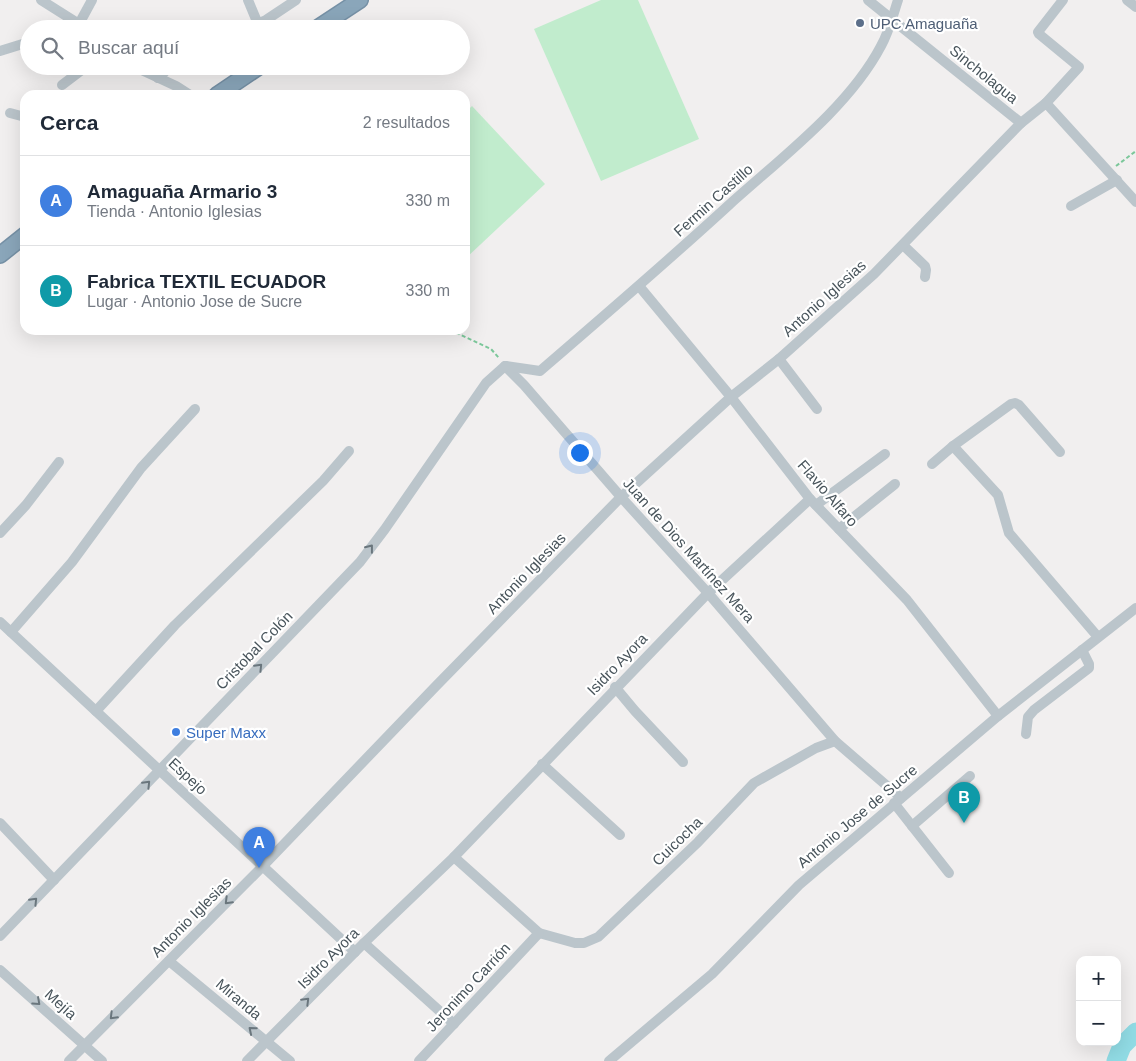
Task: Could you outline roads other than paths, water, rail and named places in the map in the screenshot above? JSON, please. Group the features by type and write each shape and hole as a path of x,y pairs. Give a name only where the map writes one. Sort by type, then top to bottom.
{"highway":[{"path":"330,20 360,0"},
{"path":"224,90 247,75"},
{"path":"0,255 20,239"}],"street":[{"path":"41,0 68,20"},
{"path":"82,20 92,0"},
{"path":"248,0 256,20"},
{"path":"264,20 296,0"},
{"name":"Sincholagua","path":"868,0 1020,123 1046,103 1079,67 1038,34 1064,0"},
{"name":"Fermin Castillo","path":"524,385 640,286 812,130 846,96 874,59 882,45 898,0"},
{"path":"1127,0 1136,7"},
{"path":"0,51 20,45"},
{"path":"62,85 76,75"},
{"path":"152,75 181,90"},
{"path":"158,78 161,75"},
{"path":"1046,103 1136,202"},
{"path":"10,113 20,116"},
{"name":"Antonio Iglesias","path":"69,1061 262,867 621,497 731,398 779,359 874,274 1020,123"},
{"path":"1071,206 1117,180"},
{"path":"903,245 925,266 925,277"},
{"name":"Flavio Alfaro","path":"640,286 813,502 907,600 998,716"},
{"path":"779,359 818,409"},
{"path":"505,366 540,371"},
{"name":"Juan de Dios Martínez Mera","path":"505,366 708,593 835,740 898,801 912,826 949,873"},
{"name":"Cristobal Colón","path":"0,936 360,562 486,383 505,366"},
{"path":"932,464 952,446 1010,404 1015,403 1019,404 1060,452"},
{"path":"11,632 72,562 140,468 195,409"},
{"path":"952,446 998,495 1009,532 1098,637"},
{"path":"96,711 175,625 323,481 349,451"},
{"name":"Isidro Ayora","path":"247,1061 364,943 454,857 615,687 708,593 813,502 885,454"},
{"path":"0,533 26,505 59,462"},
{"path":"839,530 895,484"},
{"name":"Antonio Jose de Sucre","path":"609,1061 712,974 799,885 998,716 1136,608"},
{"name":"Espejo","path":"0,622 262,867 356,952"},
{"path":"1026,734 1028,717 1034,710 1088,668 1089,664 1082,650"},
{"path":"615,687 683,762"},
{"name":"Cuicocha","path":"539,933 584,944 598,937 698,842 754,783 816,748 835,740"},
{"path":"542,764 620,835"},
{"path":"912,826 970,776"},
{"path":"0,823 54,880"},
{"path":"454,857 539,933"},
{"name":"Jeronimo Carrión","path":"419,1061 539,933"},
{"path":"364,943 454,1024"},
{"name":"Miranda","path":"169,961 290,1061"},
{"name":"Mejía","path":"0,970 102,1061"}],"waterway":[{"path":"1116,1061 1122,1046 1136,1032"}],"place":[{"name":"UPC Amaguaña","path":"860,23"},
{"name":"Super Maxx","path":"176,732"},
{"name":"Fabrica TEXTIL ECUADOR","path":"964,823"},
{"name":"Amaguaña Armario 3","path":"259,868"}]}
